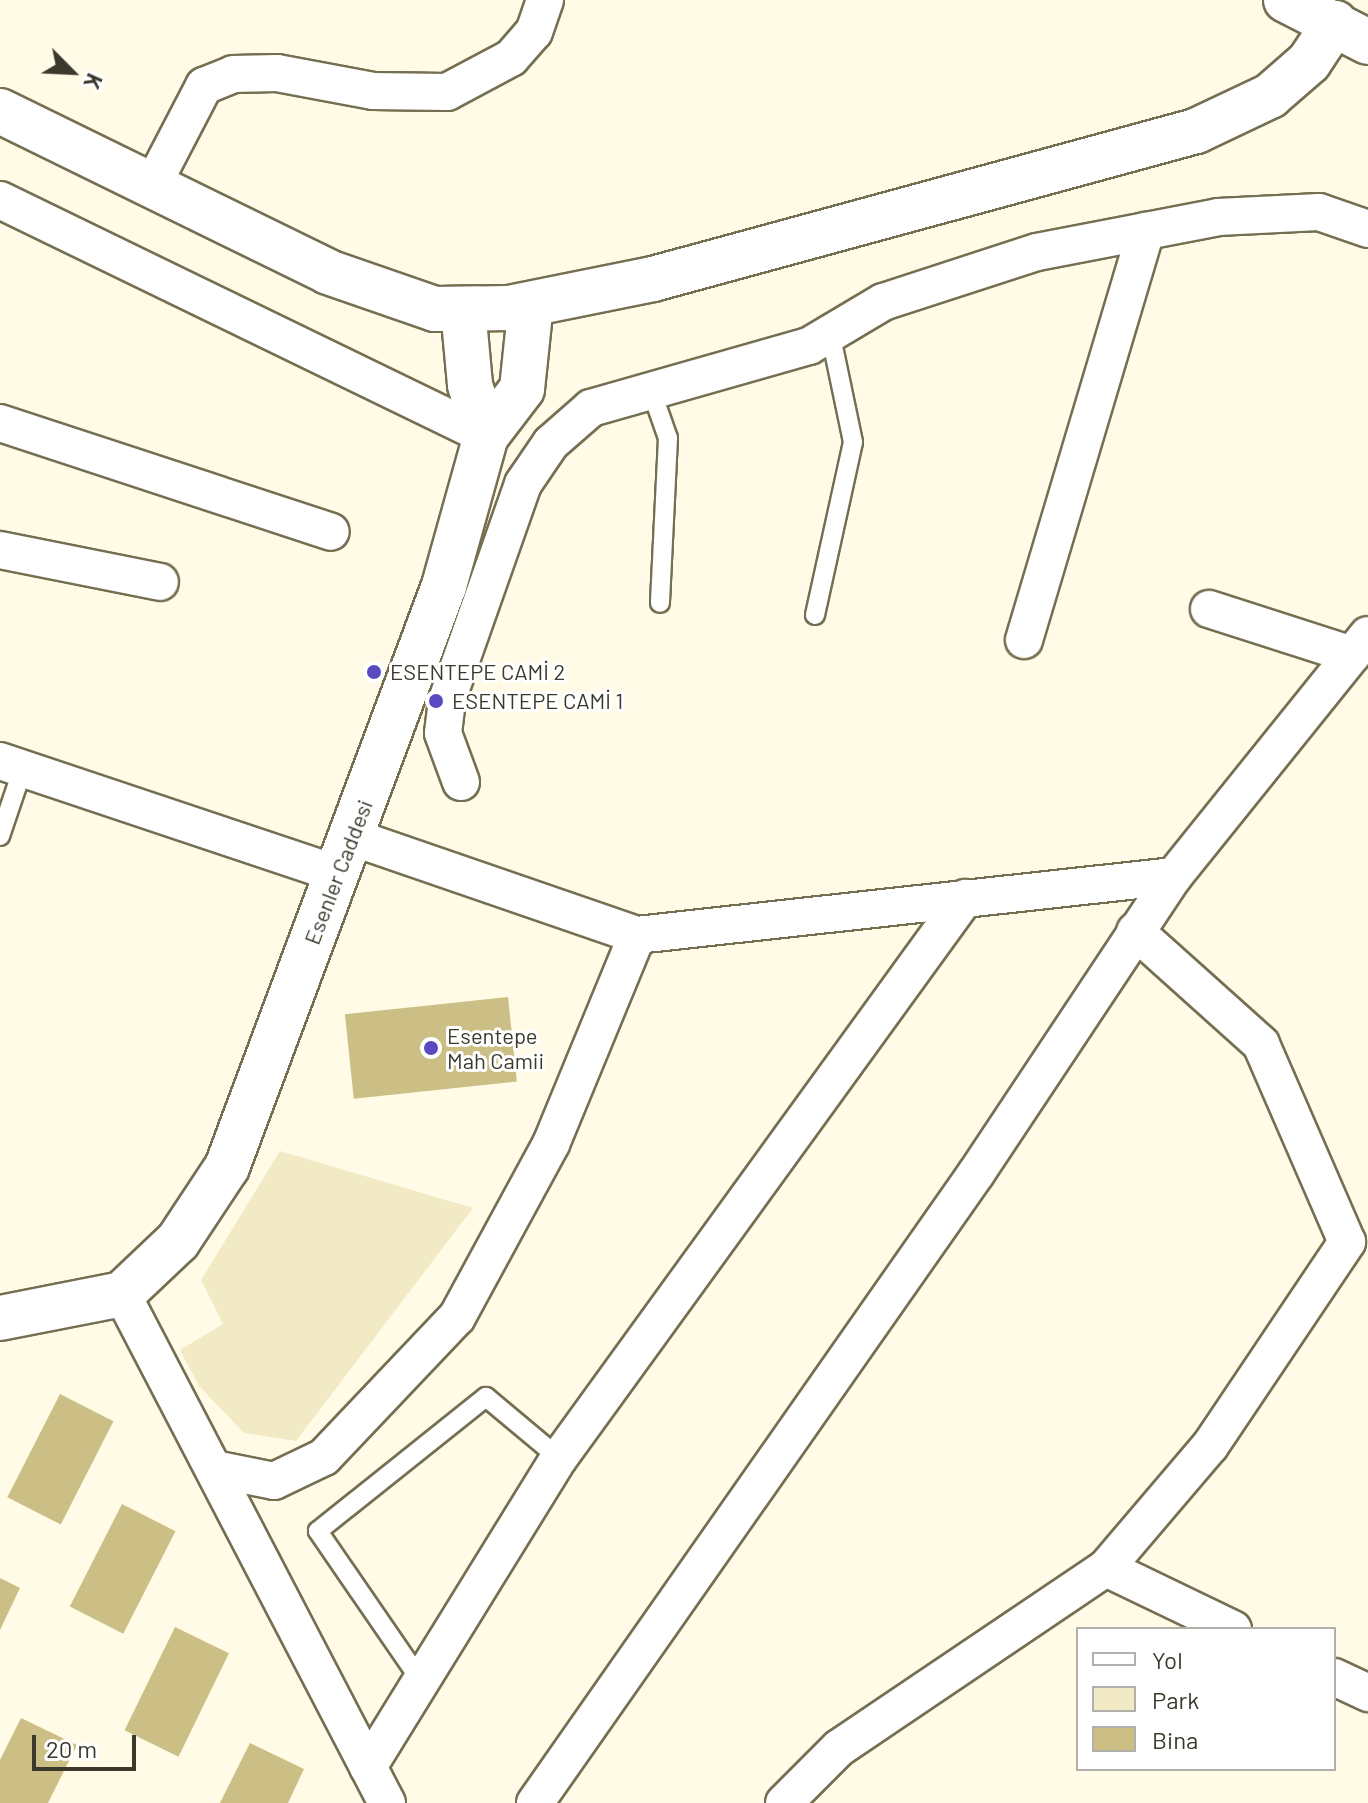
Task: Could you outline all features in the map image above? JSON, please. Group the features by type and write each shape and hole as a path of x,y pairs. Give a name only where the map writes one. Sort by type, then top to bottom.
{"main road":[{"path":"0,111 328,272 435,309 531,304 653,279 1196,131 1270,96 1309,62 1352,32 1286,0"},
{"name":"Esenler Caddesi","path":"122,1294 178,1241 227,1167 444,586 486,436 522,389 531,304"},
{"path":"463,309 470,385 486,436"},
{"path":"0,1318 122,1294"}],"street":[{"path":"152,186 204,86 233,74 277,73 373,91 447,92 511,58 534,32 545,0"},
{"path":"2,207 486,436"},
{"path":"461,782 443,733 447,700 523,484 568,425 616,395 831,337 883,302 940,279 1146,231 1218,217 1319,212 1368,229"},
{"path":"1024,640 1146,231"},
{"path":"0,423 331,532"},
{"path":"0,550 160,582"},
{"path":"535,1803 977,1172 1174,876 1360,645 1209,609"},
{"path":"12,764 637,935 1174,876"},
{"path":"368,1767 559,1458 965,898"},
{"path":"784,1803 839,1748 1106,1568 1210,1446 1361,1242 1261,1044 1135,931"},
{"path":"214,1469 274,1481 324,1457 457,1317 551,1144 637,935"},
{"path":"122,1294 387,1803"},
{"path":"1106,1568 1229,1627"},
{"path":"1336,1678 1368,1693"}],"lane":[{"path":"815,615 853,442 831,337"},
{"path":"650,387 668,438 660,603"},
{"path":"0,836 12,764"},
{"path":"421,1681 318,1531 486,1397 559,1458"}],"green space":[{"path":"280,1151 473,1208 296,1441 244,1433 199,1386 180,1350 223,1324 201,1280"}],"building":[{"name":"Esentepe Mah Camii","path":"508,997 517,1082 354,1099 345,1014"},
{"path":"60,1394 113,1421 61,1525 7,1497"},
{"path":"122,1504 175,1531 123,1634 70,1606"},
{"path":"0,1578 20,1588 0,1630"},
{"path":"175,1627 229,1653 179,1757 125,1730"},
{"path":"21,1718 77,1745 48,1803 0,1803 0,1760"},
{"path":"250,1743 304,1769 288,1803 220,1803"}],"place":[{"name":"ESENTEPE CAMİ 2","path":"374,672"},
{"name":"ESENTEPE CAMİ 1","path":"436,701"},
{"name":"Esentepe Mah Camii","path":"431,1048"}]}
